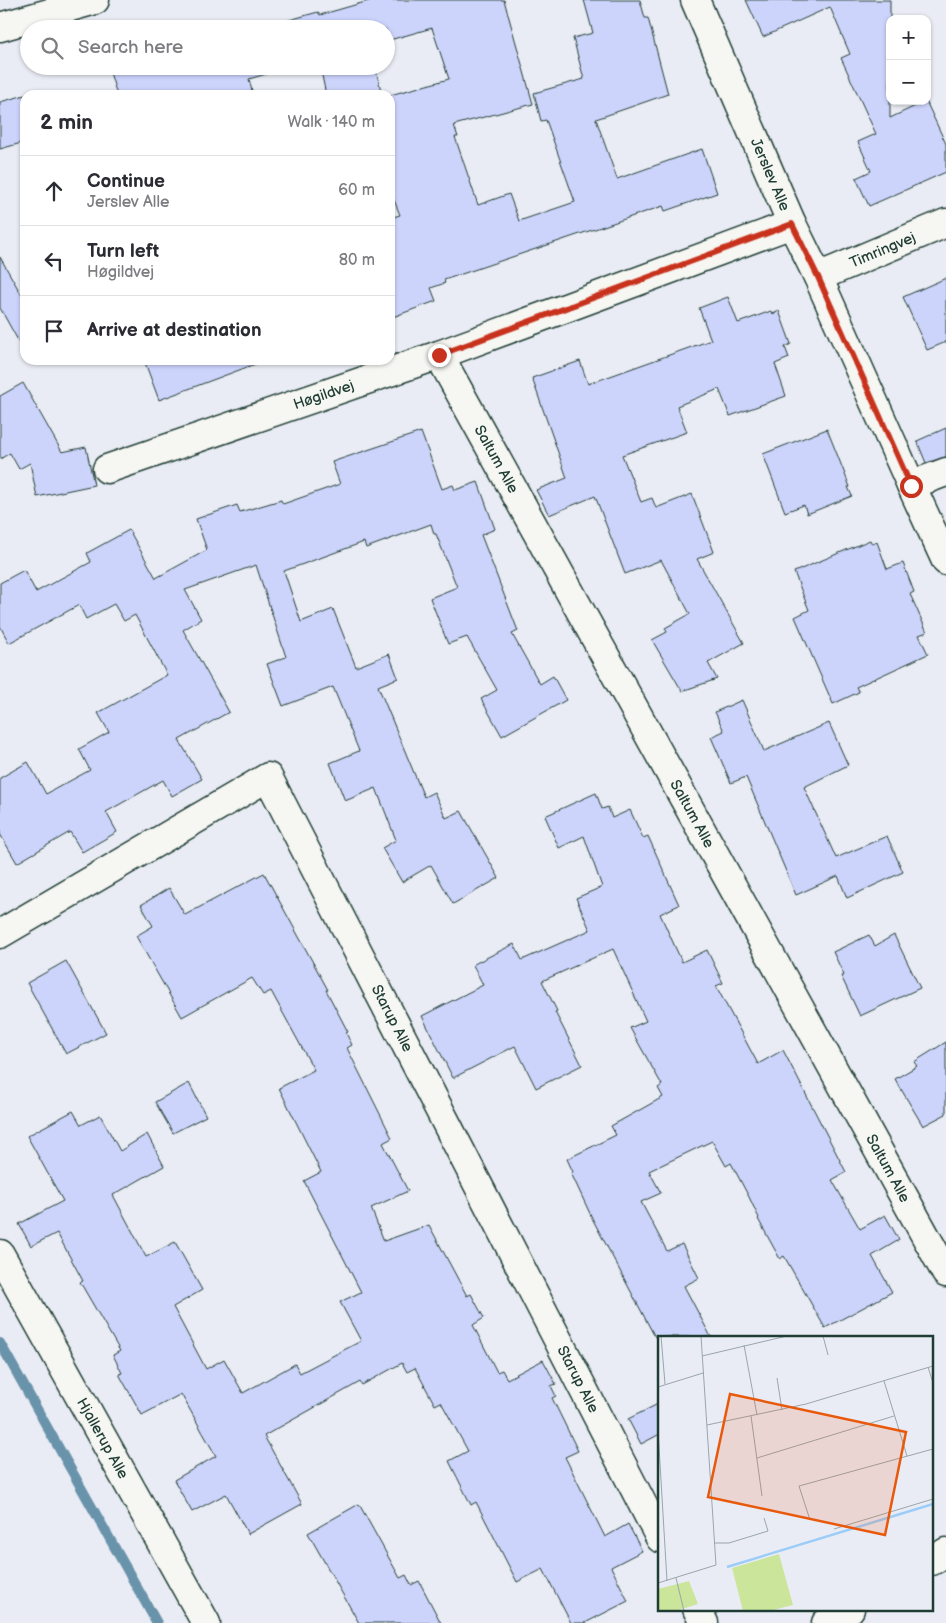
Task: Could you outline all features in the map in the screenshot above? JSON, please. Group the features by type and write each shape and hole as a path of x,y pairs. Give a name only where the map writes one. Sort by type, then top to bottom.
{"street":[{"path":"25,20 95,0"},
{"name":"Jerslev Alle","path":"695,0 792,224 818,277 946,561"},
{"path":"0,27 20,21"},
{"name":"Timringvej","path":"818,277 946,223"},
{"name":"Høgildvej","path":"107,469 439,355 792,224"},
{"name":"Saltum Alle","path":"439,355 946,1273"},
{"path":"911,486 946,472"},
{"name":"Starup Alle","path":"0,934 268,777 658,1534"},
{"name":"Hjallerup Alle","path":"0,1254 206,1623"},
{"path":"934,1559 946,1552"},
{"path":"698,1610 704,1623"},
{"path":"826,1623 848,1610"}],"building":[{"path":"372,0 504,0 533,104 454,125 458,137 455,137 478,205 509,194 519,221 575,202 546,120 541,121 534,93 584,79 573,38 593,33 584,0 640,0 645,18 648,18 668,94 596,119 617,179 702,149 717,193 665,211 663,206 444,280 445,283 431,288 436,301 395,316 395,216 400,215 395,202 395,94 449,79 432,28 395,38 395,20 289,20 318,12 320,15"},
{"path":"746,0 890,0 890,15 886,15 886,105 890,105 890,118 918,105 928,105 946,144 946,172 869,206 856,178 871,171 858,142 876,134 841,58 850,54 830,7 763,37"},
{"path":"111,75 263,75 249,79 252,90 115,90"},
{"path":"322,75 377,75 381,90 325,90"},
{"path":"20,96 20,143 0,149 0,102"},
{"path":"0,257 20,292 20,344 0,308"},
{"path":"946,278 946,342 927,350 903,297"},
{"path":"728,297 738,323 771,311 773,314 779,311 791,344 785,347 789,358 775,364 786,396 730,416 719,389 677,406 687,432 622,455 641,502 652,498 656,508 692,494 714,552 697,559 744,643 708,663 717,679 682,691 652,640 667,632 665,628 690,614 661,560 625,574 595,496 549,515 536,490 567,478 532,378 580,361 588,384 711,340 699,308"},
{"path":"146,365 253,365 159,400"},
{"path":"23,383 62,452 86,447 94,485 37,497 30,463 19,469 10,453 0,459 0,396"},
{"path":"946,428 946,457 926,463 917,441"},
{"path":"827,429 852,496 807,514 804,505 785,512 763,454"},
{"path":"421,432 442,489 453,485 455,490 478,482 495,529 481,535 518,631 512,634 540,684 553,676 566,700 502,736 481,699 497,690 467,637 448,644 430,598 457,587 431,524 366,548 364,542 284,571 301,622 333,609 356,667 389,654 398,678 378,686 424,797 434,792 446,818 461,811 499,878 453,904 431,865 402,882 382,848 396,840 376,788 345,801 330,763 359,751 333,687 283,706 267,664 286,657 256,565 185,590 201,619 183,630 229,712 179,740 202,779 172,796 163,780 106,812 117,832 82,852 70,832 17,863 0,834 0,778 28,762 46,794 90,770 79,749 109,732 98,713 167,675 135,615 124,621 114,604 86,619 79,605 9,643 0,626 0,583 24,570 36,592 91,562 87,553 129,530 156,578 207,550 196,519 237,505 240,512 281,500 283,504 340,484 332,462"},
{"path":"870,540 872,544 877,542 887,569 903,563 914,592 910,594 927,632 919,635 928,654 856,687 859,692 833,704 795,617 809,610 794,572"},
{"path":"742,700 764,751 829,723 848,765 804,787 836,858 887,836 903,872 847,898 838,876 796,895 746,777 731,783 711,737 724,731 715,712"},
{"path":"596,793 602,809 608,807 612,818 630,810 643,838 648,836 679,905 660,914 682,962 707,950 723,983 716,986 758,1064 783,1050 846,1172 832,1180 860,1229 885,1215 899,1240 872,1256 892,1292 825,1328 784,1256 780,1259 731,1163 726,1166 712,1141 649,1171 661,1193 641,1202 667,1251 682,1244 699,1278 684,1286 710,1336 655,1337 593,1220 571,1173 573,1172 567,1159 616,1135 611,1126 663,1097 658,1088 662,1085 630,1028 646,1021 613,949 542,981 557,1011 555,1012 582,1065 536,1088 515,1046 453,1078 422,1016 483,985 473,965 476,963 514,944 522,960 590,930 576,898 602,887 584,836 559,848 545,816"},
{"path":"264,873 328,990 326,990 348,1032 346,1033 352,1045 347,1048 392,1138 383,1143 408,1191 371,1208 384,1241 429,1225 467,1296 471,1294 484,1318 473,1325 497,1372 502,1370 507,1379 543,1360 556,1384 551,1386 556,1396 552,1398 578,1451 565,1457 605,1537 628,1524 642,1551 611,1567 628,1601 585,1623 571,1623 543,1569 517,1582 476,1502 471,1505 449,1461 468,1451 441,1402 435,1405 415,1368 407,1372 402,1363 362,1385 360,1382 264,1436 302,1504 248,1534 226,1494 192,1512 174,1480 216,1456 181,1394 142,1415 119,1374 122,1373 113,1355 120,1351 80,1282 83,1281 57,1233 31,1246 19,1224 63,1201 27,1136 73,1111 81,1125 100,1115 120,1151 147,1134 164,1166 113,1195 146,1257 175,1242 202,1290 173,1307 206,1369 224,1359 243,1393 295,1364 300,1373 361,1341 340,1302 361,1292 304,1181 321,1172 279,1088 314,1070 271,991 263,995 252,978 182,1017 136,936 153,926 141,905 169,888 185,915"},
{"path":"869,935 875,946 894,935 920,988 860,1016 841,976 844,975 833,952"},
{"path":"66,961 106,1033 66,1054 27,983"},
{"path":"946,1042 946,1114 923,1126 895,1079 917,1066 914,1062"},
{"path":"189,1083 206,1116 173,1133 155,1102"},
{"path":"658,1404 658,1435 641,1444 628,1419"},
{"path":"359,1504 400,1578 406,1575 411,1585 419,1581 441,1623 359,1623 308,1533"}],"waterway":[{"path":"0,1343 157,1623"}],"route":[{"path":"439,355 792,224 818,277 911,486"}]}
